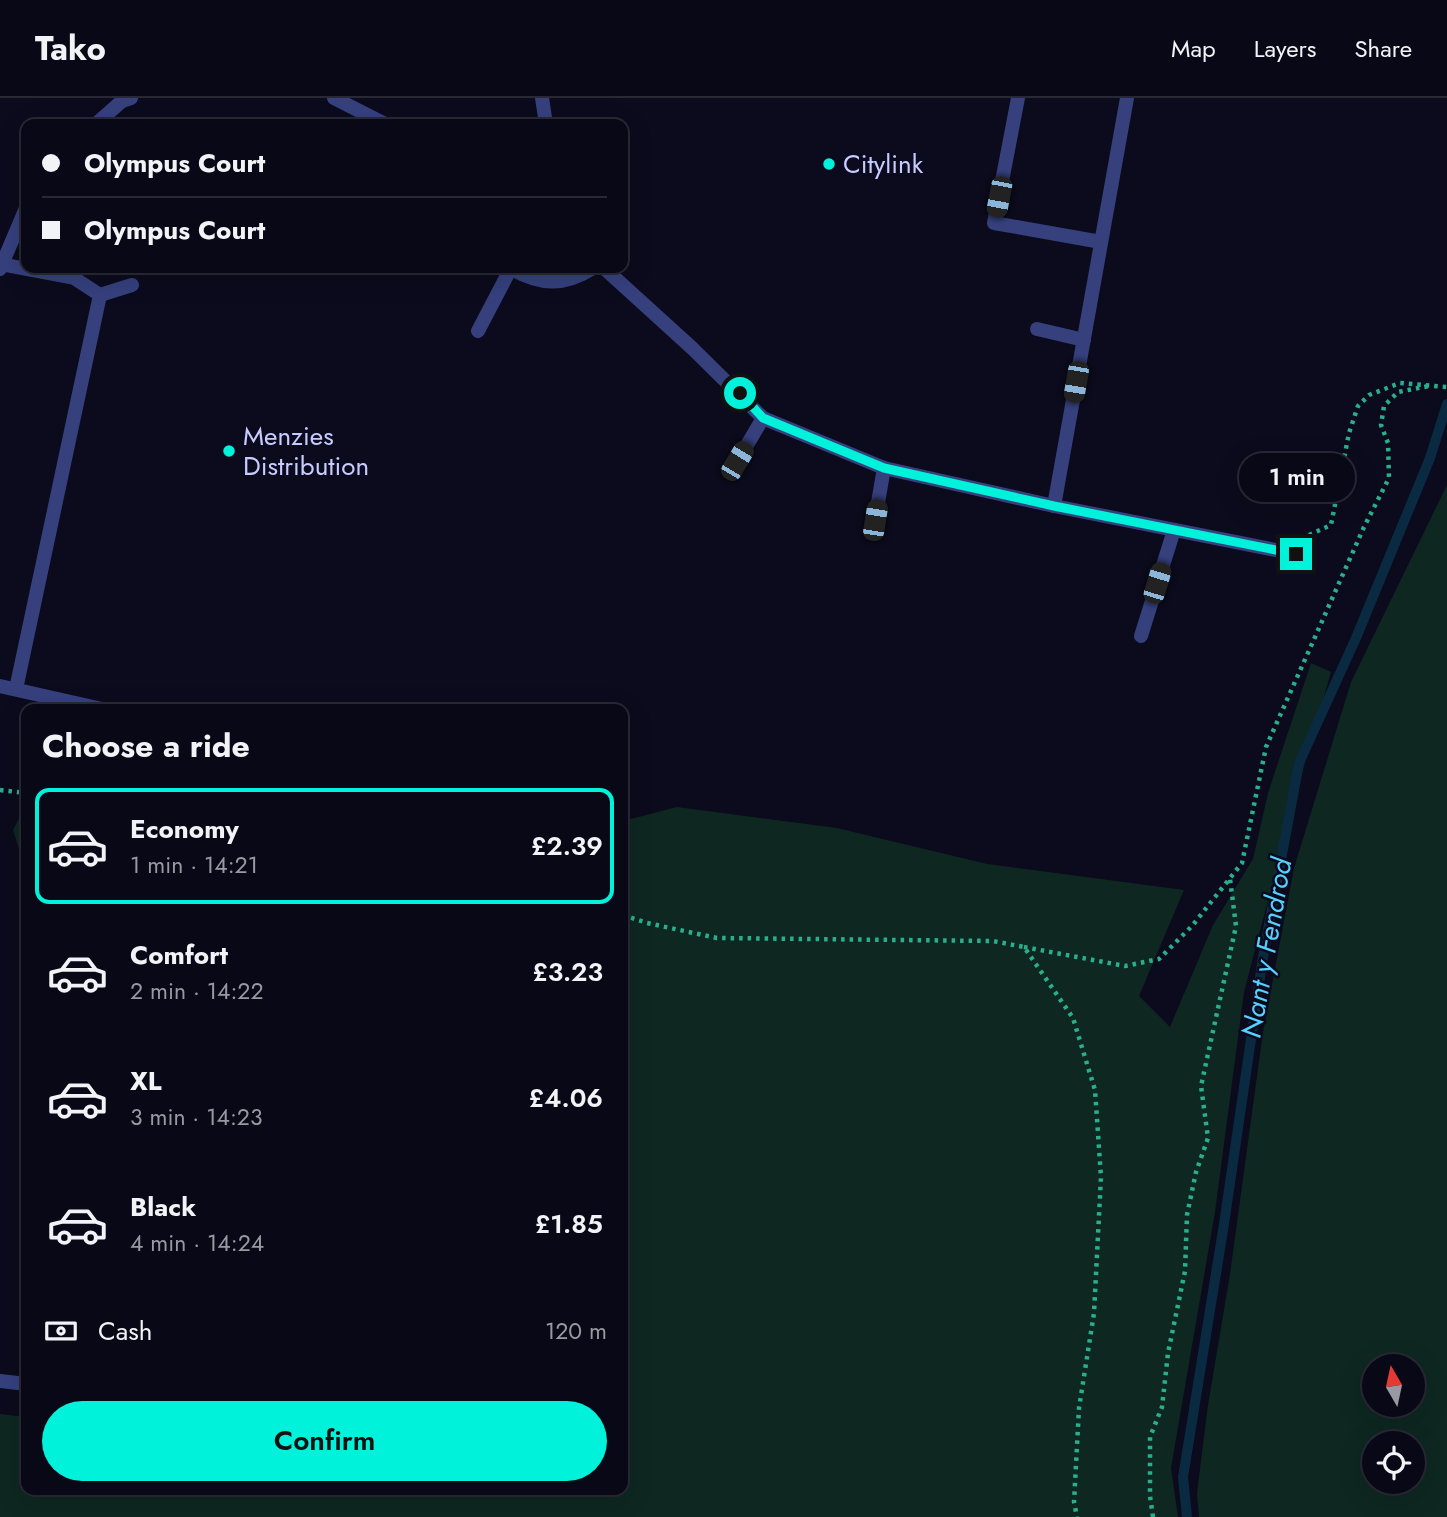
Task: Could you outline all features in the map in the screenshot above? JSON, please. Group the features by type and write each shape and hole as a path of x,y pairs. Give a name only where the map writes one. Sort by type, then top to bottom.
{"street":[{"path":"102,119 131,98"},
{"path":"334,98 375,119"},
{"path":"542,98 545,119"},
{"path":"1018,98 994,223 1101,242"},
{"path":"1054,506 1127,98"},
{"path":"21,220 1,267 21,270"},
{"path":"41,273 75,278 100,295"},
{"path":"478,331 508,273"},
{"path":"521,273 533,279 556,282 584,273"},
{"path":"610,273 692,348 763,418 884,468 1054,506 1296,554"},
{"path":"100,295 132,285"},
{"path":"16,689 100,295"},
{"path":"1037,329 1084,340"},
{"path":"737,461 763,418"},
{"path":"875,520 884,468"},
{"path":"1141,636 1174,530"},
{"path":"0,685 80,704"},
{"path":"0,1381 21,1383"}],"path":[{"path":"1296,554 1302,537 1331,525 1349,433 1358,406 1369,395 1400,383 1447,387"},
{"path":"628,917 717,938 993,941 1125,966 1159,959 1192,926 1242,863 1266,747 1389,478 1388,443 1381,425 1384,406 1398,392 1429,386"},
{"path":"0,790 21,792"},
{"path":"1153,1517 1150,1496 1150,1437 1162,1407 1168,1353 1185,1270 1187,1215 1196,1172 1208,1138 1201,1086 1236,926 1230,878"},
{"path":"1024,947 1073,1018 1095,1090 1101,1177 1094,1313 1079,1408 1074,1502 1077,1517"}],"green space":[{"path":"1447,485 1447,1517 1199,1517 1197,1493 1208,1405 1230,1274 1263,1032 1294,868 1351,682"},
{"path":"1311,663 1331,672 1244,992 1215,1212 1171,1468 1178,1517 0,1517 0,1414 21,1416 21,1495 628,1495 628,820 677,807 837,828 987,864 1184,890 1139,996 1170,1027 1213,925 1253,859 1268,793"},
{"path":"21,815 21,855 13,830"}],"waterway":[{"name":"Nant y Fendrod","path":"1187,1517 1183,1477 1263,957 1299,763 1356,638 1430,458 1447,404"}],"place":[{"name":"Citylink","path":"829,164"},
{"name":"Menzies Distribution","path":"229,451"}],"route":[{"path":"740,393 763,418 884,468 1054,506 1296,554"}]}
